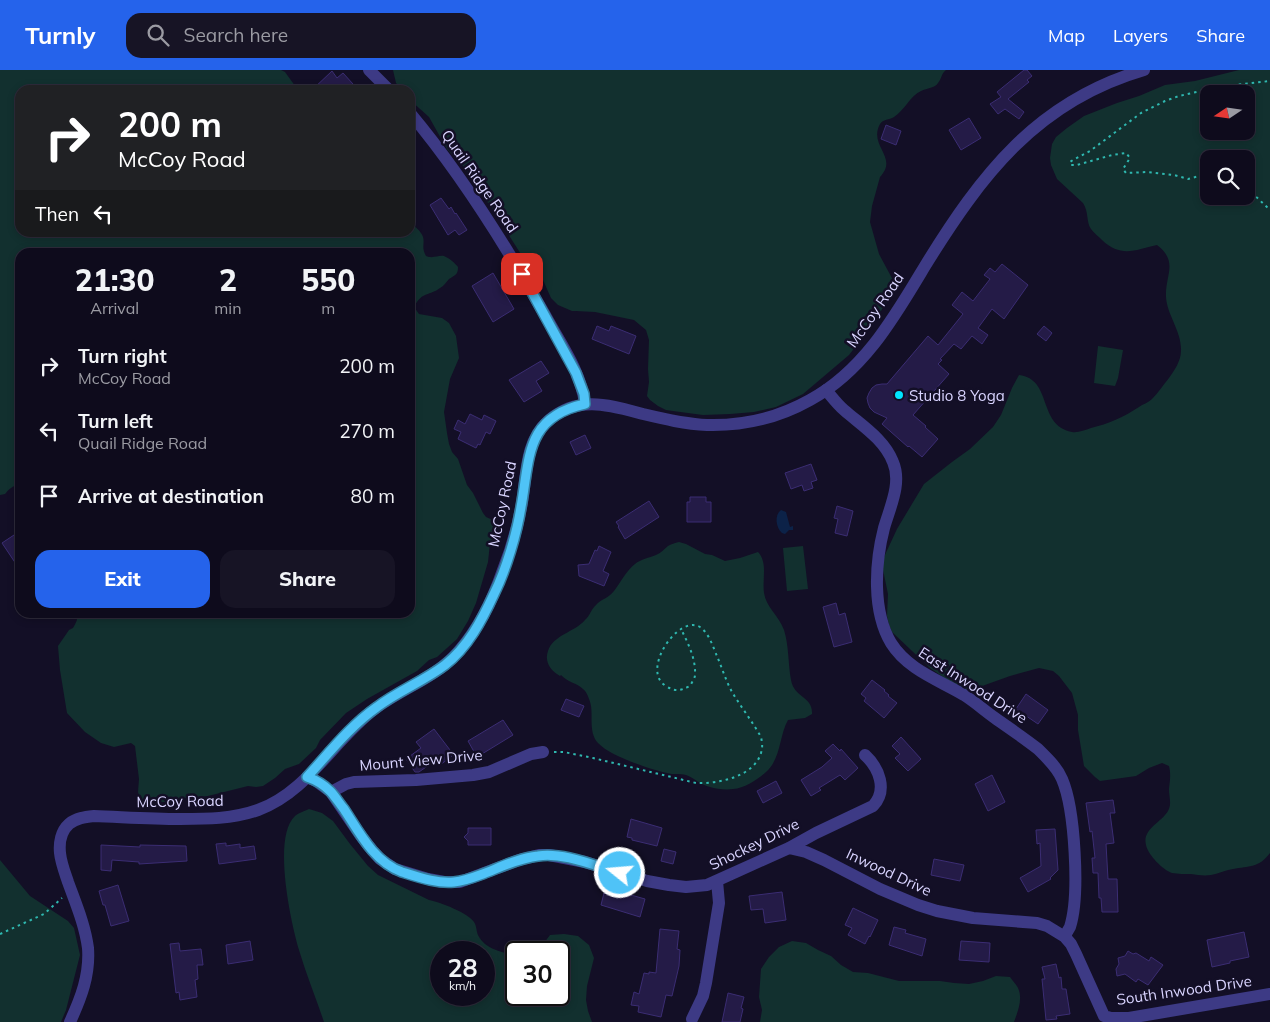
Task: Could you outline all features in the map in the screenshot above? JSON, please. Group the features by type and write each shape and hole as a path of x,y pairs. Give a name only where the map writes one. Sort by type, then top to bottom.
{"street":[{"path":"369,70 384,85"},
{"name":"McCoy Road","path":"70,1022 81,1000 88,968 88,952 83,924 60,854 62,833 68,825 83,817 94,816 162,819 228,818 272,804 285,796 307,777 359,721 376,707 445,665 472,635 495,592 505,567 521,508 532,444 547,421 572,407 598,404 683,423 728,425 771,417 805,403 848,373 880,337 947,230 993,170 1023,137 1043,120 1076,98 1116,79 1144,70"},
{"name":"Quail Ridge Road","path":"415,120 470,192 522,274 576,373 584,394 585,404"},
{"name":"East Inwood Drive","path":"826,390 843,409 880,441 888,452 895,469 896,482 880,550 877,585 882,619 886,633 892,643 907,662 965,696 1038,749 1061,776 1071,814 1075,866 1072,914 1070,927 1065,937"},
{"name":"Mount View Drive","path":"331,792 354,782 416,780 489,772 531,754 543,752"},
{"name":"Shockey Drive","path":"307,777 331,792 380,859 395,869 428,879 460,882 519,860 539,855 549,855 585,862 669,885 697,886 718,881 873,806 878,801 881,793 880,783 878,772 865,755"},
{"name":"Inwood Drive","path":"788,848 798,849 824,860 880,889 918,905 944,913 973,918 1036,923 1047,926 1065,937"},
{"path":"692,1019 703,996 708,973 719,902 718,881"},
{"path":"1065,937 1076,954 1102,1019"},
{"name":"South Inwood Drive","path":"1102,1019 1129,1018 1270,994"}],"path":[{"path":"1200,176 1188,179 1174,174 1126,173 1123,169 1130,158 1126,153 1072,166 1070,164 1071,161 1095,148 1141,113 1164,102 1179,96 1218,87 1270,80"},
{"path":"1255,196 1270,210"},
{"path":"543,752 564,752 696,783 710,784 744,773 756,764 761,754 761,737 731,689 708,636 701,628 693,624 684,627 681,629 668,641 659,658 657,672 662,684 673,690 683,689 690,686 695,676 694,662 681,629"},
{"path":"0,934 44,914 66,893"}],"green space":[{"path":"0,70 281,70 285,72 294,85 15,85 15,237 415,237 415,227 422,235 426,256 444,256 458,267 456,274 441,287 420,298 415,305 415,248 15,248 15,486 5,494 0,495"},
{"path":"393,70 946,70 937,85 917,93 898,114 881,122 877,132 886,163 872,206 870,222 879,254 894,282 894,295 849,355 803,394 776,407 754,412 703,415 666,410 658,406 647,396 649,340 646,330 634,320 595,312 572,311 558,305 551,298 543,280 524,259 463,166 447,149 429,117 415,104 415,85 398,85"},
{"path":"1239,70 1270,70 1270,853 1266,858 1253,866 1206,875 1172,873 1156,862 1147,849 1146,839 1149,830 1165,815 1169,808 1169,766 1162,763 1136,776 1100,781 1095,777 1084,766 1078,730 1078,715 1072,693 1053,671 1039,668 971,690 965,689 946,679 930,668 892,632 887,616 888,594 882,565 897,529 924,484 970,449 993,427 1001,415 1019,375 1030,378 1037,385 1054,421 1061,428 1072,432 1079,432 1116,420 1149,402 1177,366 1180,358 1181,344 1167,304 1168,257 1157,245 1128,251 1122,251 1109,246 1089,226 1083,203 1057,179 1050,158 1052,144 1056,137 1084,116 1165,85 1195,81"},
{"path":"415,308 419,314 442,318 449,323 456,336 459,358 450,379 444,412 449,444 452,452 458,459 467,485 483,513 486,517 495,521 499,530 490,543 488,562 476,603 468,621 457,639 437,657 429,660 417,671 346,713 320,740 316,748 299,764 285,769 263,786 248,786 208,796 168,802 146,802 141,801 138,792 139,779 135,746 131,743 114,747 101,743 85,732 67,713 58,646 69,630 73,628 77,619 415,618"},
{"path":"1098,346 1123,350 1115,386 1094,383"},
{"path":"679,542 725,561 758,552 764,566 765,598 782,625 786,636 793,686 812,708 812,714 805,718 788,720 771,767 759,778 742,787 721,789 707,786 686,775 669,774 611,753 598,743 595,738 592,727 591,704 586,692 551,669 547,659 548,651 554,641 581,624 598,603 612,593 632,567 640,561 658,554 669,545"},
{"path":"803,546 808,589 787,591 783,548"},
{"path":"309,809 322,813 333,821 368,866 378,875 429,900 446,905 466,915 474,922 482,941 430,941 430,1006 495,1006 495,950 505,953 505,1006 570,1006 570,941 546,941 550,935 564,934 578,936 589,945 594,958 587,986 586,1000 592,1022 324,1022 299,950 285,881 285,842 288,827 295,816"},
{"path":"0,860 30,896 68,921 74,928 80,955 66,1010 61,1022 0,1022"},
{"path":"792,941 806,943 831,956 853,972 868,973 899,981 940,981 969,984 996,976 1010,977 1019,992 1020,1001 1017,1014 1014,1022 760,1022 762,1010 759,997 761,969 779,947"}],"water":[{"path":"781,510 786,512 790,527 793,526 793,530 789,530 785,534 778,528 777,522 777,515"}],"building":[{"path":"1024,70 1027,70 1032,76 1027,80 1029,82 1008,99 1024,112 1019,119 1005,109 998,114 990,104 1001,97 997,92"},
{"path":"332,71 337,78 343,73 353,84 352,85 317,85"},
{"path":"969,118 981,138 961,150 949,130"},
{"path":"886,125 901,131 896,145 881,139"},
{"path":"441,198 449,209 451,207 456,213 467,230 459,235 455,230 448,235 430,205"},
{"path":"1002,264 1028,285 1004,319 992,309 978,328 988,335 982,344 972,336 961,349 954,344 940,359 942,360 938,364 949,374 913,415 938,439 922,457 882,424 887,418 870,408 867,398 869,393 876,385 887,384 928,336 938,345 963,314 952,305 962,292 973,301 990,279 984,275 990,268 995,272"},
{"path":"493,273 514,309 493,322 472,286"},
{"path":"597,326 609,331 611,326 636,336 629,354 592,339"},
{"path":"1044,326 1052,333 1046,341 1037,334"},
{"path":"541,361 549,373 536,381 542,391 524,402 509,380"},
{"path":"470,414 482,420 484,415 496,421 490,434 486,432 480,445 478,444 476,448 458,439 461,432 454,429 458,420 465,424"},
{"path":"585,435 591,448 576,455 570,442"},
{"path":"811,464 817,480 811,482 813,488 804,491 802,485 791,489 785,473"},
{"path":"690,497 706,497 706,502 711,502 711,522 687,522 687,502 690,502"},
{"path":"649,501 659,517 625,539 616,522"},
{"path":"837,506 853,511 847,536 835,533 838,519 834,518"},
{"path":"14,535 15,536 15,562 2,543"},
{"path":"599,546 611,552 603,571 609,574 604,586 579,576 578,565 589,564 595,550 597,551"},
{"path":"836,603 839,615 845,613 852,642 834,647 823,607"},
{"path":"872,680 897,703 884,718 864,701 866,698 861,694"},
{"path":"1026,694 1048,710 1038,724 1016,709"},
{"path":"566,699 584,706 579,717 561,710"},
{"path":"503,720 513,735 477,757 468,741"},
{"path":"434,729 450,750 448,751 452,756 440,765 436,760 419,772 415,772 406,759 421,748 416,742"},
{"path":"901,737 921,759 908,771 895,758 900,754 892,746"},
{"path":"833,744 840,751 841,749 858,768 845,780 840,775 819,788 821,790 811,796 801,780 822,767 832,758 825,751"},
{"path":"992,775 1005,802 988,811 975,784"},
{"path":"776,781 782,793 763,803 757,791"},
{"path":"1113,800 1115,813 1110,813 1114,843 1106,844 1108,879 1117,879 1118,912 1102,912 1101,898 1099,898 1098,873 1093,873 1092,858 1095,858 1086,803"},
{"path":"631,819 662,828 657,846 627,837"},
{"path":"468,828 491,828 491,845 468,845 468,841 464,837 468,833"},
{"path":"1055,829 1058,870 1051,879 1028,892 1020,878 1041,866 1040,843 1037,844 1036,830"},
{"path":"226,843 226,846 240,844 240,848 254,846 256,859 219,864 216,844"},
{"path":"101,845 140,847 140,845 186,846 187,861 139,864 139,862 112,860 111,871 101,870"},
{"path":"664,849 676,852 673,864 661,861"},
{"path":"934,859 964,865 960,881 931,875"},
{"path":"118,885 129,921 111,926 99,891"},
{"path":"617,888 632,892 631,895 645,899 640,917 601,905 604,893 608,894 609,889 616,891"},
{"path":"782,892 786,920 765,923 763,909 751,910 749,896"},
{"path":"853,908 878,920 865,944 848,935 852,928 845,925"},
{"path":"894,927 906,930 905,933 926,939 922,956 889,945"},
{"path":"660,929 679,931 677,949 680,950 679,966 672,996 666,995 661,1017 638,1012 639,1006 631,1005 634,992 639,994 644,973 656,973"},
{"path":"1244,932 1249,957 1212,967 1207,940"},
{"path":"250,941 253,960 228,964 226,945"},
{"path":"961,941 990,943 989,962 959,960"},
{"path":"179,943 180,951 201,949 203,965 197,965 198,979 195,980 197,997 180,1000 179,992 176,993 170,944"},
{"path":"1128,951 1133,954 1136,953 1149,961 1151,957 1163,965 1148,985 1138,979 1136,982 1125,974 1117,976 1118,958 1125,956"},
{"path":"1056,964 1059,978 1061,977 1062,989 1066,989 1070,1014 1056,1016 1057,1019 1046,1020 1042,979 1045,979 1042,967"},
{"path":"728,993 744,997 740,1022 722,1022"}],"place":[{"name":"Studio 8 Yoga","path":"899,395"}],"route":[{"path":"522,274 569,358 581,383 585,404 572,407 547,421 532,444 521,508 505,567 495,592 472,635 445,665 376,707 359,721 307,777 324,785 331,792 361,836 380,859 405,873 444,882 460,882 519,860 539,855 549,855 585,862 620,873"}]}
